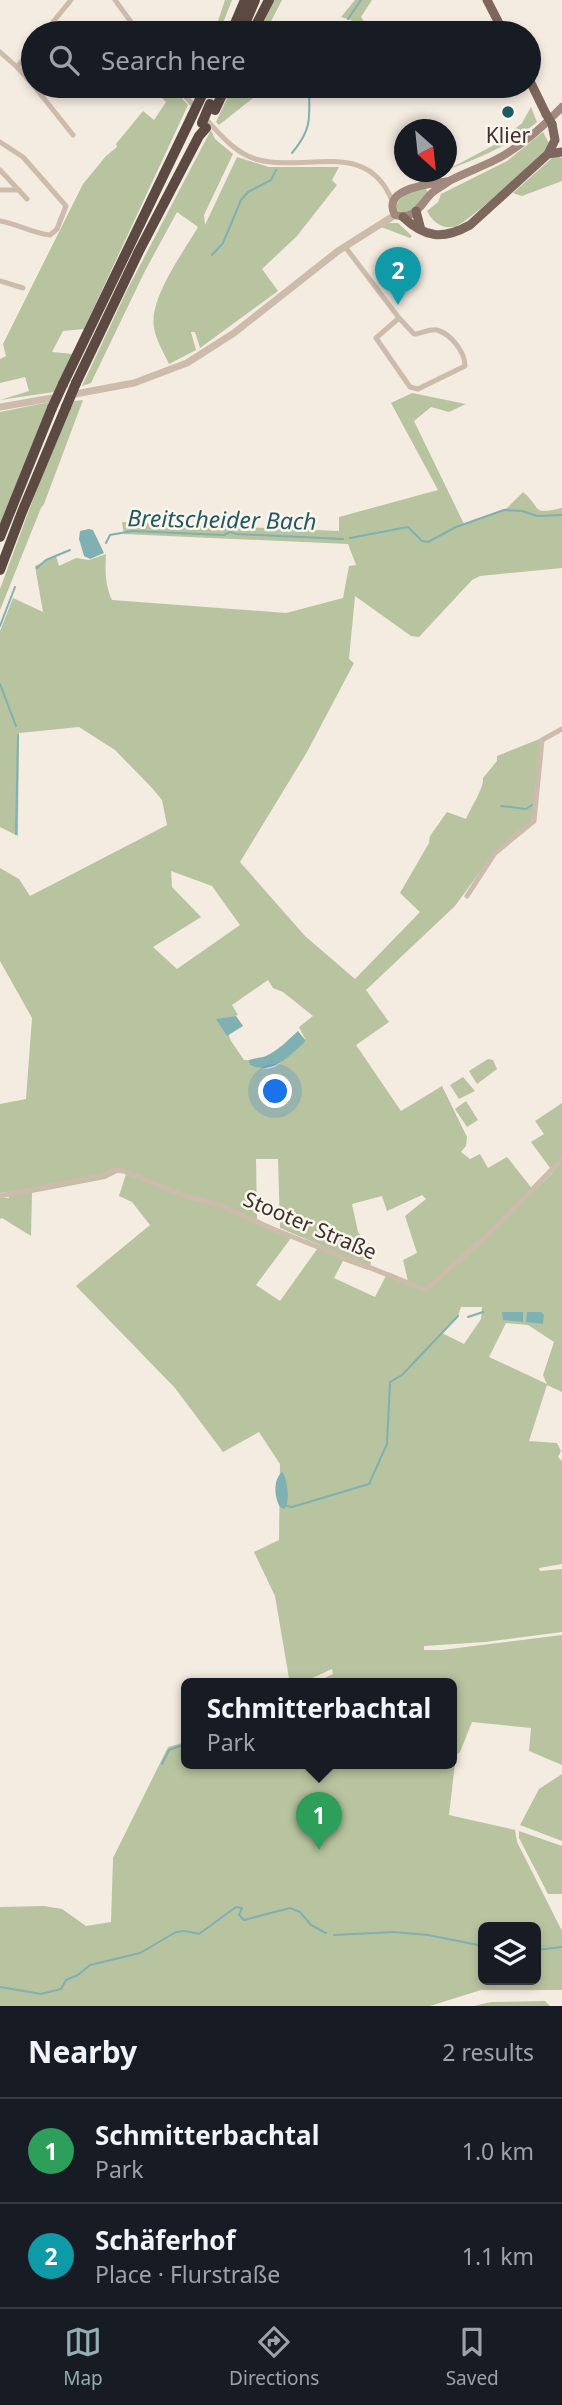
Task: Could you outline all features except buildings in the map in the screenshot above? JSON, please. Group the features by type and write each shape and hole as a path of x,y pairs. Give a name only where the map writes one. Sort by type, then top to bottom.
{"highway":[{"path":"229,21 237,0"},
{"path":"236,21 245,0"},
{"path":"246,21 255,0"},
{"path":"254,21 261,0"},
{"path":"257,21 269,0"},
{"path":"0,570 76,383 200,126 204,98"},
{"path":"212,107 215,98"},
{"path":"0,537 63,384 200,126 218,98"}],"main road":[{"path":"486,0 497,21"},
{"path":"538,98 562,143"},
{"path":"396,211 416,211 426,202 429,191 514,150 543,127 562,107"},
{"path":"396,211 415,229 429,234 445,235 470,226 548,155 555,140 552,124"},
{"path":"548,155 562,152"},
{"path":"396,211 401,193 420,185 429,191"},
{"path":"416,211 421,230"}],"street":[{"path":"54,21 71,0"},
{"path":"115,0 130,21"},
{"path":"0,52 21,70"},
{"path":"18,67 21,63"},
{"path":"45,98 69,126 73,135"},
{"path":"0,407 112,388 173,370 225,340 396,211 385,186 370,170 346,162 270,161 251,157 229,143 187,98"},
{"path":"0,142 23,157 66,206 57,229 50,235 0,221"},
{"path":"0,170 27,199"},
{"path":"385,186 401,193"},
{"path":"0,190 19,190"},
{"path":"346,248 414,334 439,330 460,350 465,366 418,389 410,387 376,338 399,318"},
{"path":"0,281 23,288"},
{"path":"467,896 495,853 534,821 542,740 562,729"},
{"name":"Stooter Straße","path":"0,1196 99,1176 114,1170 124,1171 185,1196 217,1204 426,1290 495,1228 562,1159"}],"green space":[{"path":"225,0 232,0 224,21 218,21"},
{"path":"274,0 282,0 271,21 264,21"},
{"path":"355,0 372,0 361,17 364,21 341,17"},
{"path":"162,98 182,98 188,105 84,329 63,331 52,352 73,354 54,392 0,400 29,391 25,377 0,383 0,359 6,356 3,344 83,184 117,147 116,144 143,111 154,120 166,102"},
{"path":"227,98 253,98 219,125 216,122"},
{"path":"531,107 537,122 526,131 494,150 457,166 496,144 522,123"},
{"path":"211,130 215,139 233,154 204,215 205,225 237,157 269,167 339,167 332,180 337,185 297,236 262,269 278,291 200,348 195,332 191,332 196,350 169,364 155,333 154,316 168,276 198,227 177,212 91,383 82,386 127,290"},
{"path":"543,132 549,143 546,150 471,216 453,227 441,225 431,218 427,211 438,202 441,194 507,161"},
{"path":"553,157 562,158 562,181 522,196 513,193"},
{"path":"425,188 428,192 420,204 399,214 396,205 401,198"},
{"path":"398,223 412,236 410,238 381,227"},
{"path":"412,393 466,404 449,412 431,407 414,421 464,524 507,508 523,492 538,509 545,511 562,508 562,568 480,576 472,580 419,637 411,636 355,596 349,659 354,663 307,752 240,862 305,936 355,979 420,912 400,893 429,843 430,836 447,812 466,819 483,778 497,761 497,756 542,738 535,807 531,821 496,850 455,906 366,990 389,1022 356,1045 401,1111 442,1086 467,1137 466,1146 461,1152 470,1159 480,1154 488,1168 507,1157 534,1191 553,1172 531,1142 544,1134 535,1121 562,1103 562,1392 547,1385 529,1441 557,1443 561,1451 558,1457 562,1461 562,1564 539,1568 540,1571 562,1569 562,1632 485,1642 424,1646 424,1650 562,1635 562,1765 529,1751 531,1728 472,1722 457,1754 457,1678 325,1678 333,1674 332,1669 312,1678 289,1678 275,1596 254,1552 279,1540 280,1464 259,1432 223,1452 175,1388 76,1286 150,1225 132,1202 119,1196 126,1174 119,1172 105,1179 32,1193 31,1236 0,1219 0,1198 9,1198 10,1192 0,1193 0,1104 26,1099 32,1018 0,961 0,868 19,879 30,896 167,825 162,800 152,788 115,750 79,727 19,733 18,836 0,827 0,631 13,598 43,612 35,566 56,556 59,566 76,558 89,560 106,554 106,577 112,600 286,613 343,598 349,566 356,565 348,544 124,534 122,522 339,531 339,517 438,490 391,403","holes":["171,871 212,886 240,925 177,969 153,947 201,917 172,887","268,980 273,988 283,992 313,1016 299,1027 306,1041 275,1067 267,1069 250,1065 250,1060 244,1060 231,1041 222,1018 238,1015 232,1005","256,1159 278,1159 280,1228 320,1245 280,1301 256,1285 291,1238 257,1219","422,1195 426,1199 405,1216 417,1253 403,1260 408,1281 388,1272 375,1297 334,1278 343,1261 368,1270 371,1263 358,1232 352,1204 382,1196 387,1211","461,1307 482,1307 481,1319 464,1344 442,1333 458,1316","506,1323 528,1325 554,1342 543,1375 547,1384 489,1357"]},
{"path":"83,400 0,610 0,589 39,483 74,401"},
{"path":"50,402 0,524 0,412"},
{"path":"488,1059 493,1060 497,1069 477,1084 469,1071"},
{"path":"463,1077 475,1091 459,1099 450,1085"},
{"path":"466,1101 478,1120 467,1127 455,1109"},
{"path":"181,1743 181,1769 454,1769 449,1815 515,1830 517,1842 562,1931 562,1990 481,1990 430,2006 0,2006 0,1907 44,1906 62,1909 86,1926 111,1922 113,1858 168,1747"},
{"path":"562,1774 562,1841 520,1825 539,1789"},
{"path":"519,1831 562,1846 562,1894 548,1894 519,1838"},
{"path":"545,2001 550,2006 474,2006 491,2002"}],"water":[{"path":"93,530 104,553 90,559 84,556 79,539 80,531"},
{"path":"236,1016 243,1026 227,1036 216,1019"},
{"path":"298,1031 306,1041 287,1058 266,1068 250,1065 249,1060 271,1054"},
{"path":"502,1312 523,1312 523,1322 503,1320"},
{"path":"527,1312 541,1312 544,1315 543,1324 526,1322"},
{"path":"282,1472 288,1490 285,1509 280,1507 276,1494 277,1479"}],"waterway":[{"path":"348,19 361,0"},
{"path":"292,153 303,138 308,124 309,98"},
{"path":"212,255 223,243 241,200 248,192 271,180 276,170"},
{"name":"Breitscheider Bach","path":"350,538 408,527 422,541 428,542 456,527 504,510 522,511 537,516 562,515"},
{"name":"Breitscheider Bach","path":"106,543 110,535 132,531 224,535 230,532 343,539"},
{"path":"37,568 46,560 70,550"},
{"path":"0,626 15,587"},
{"path":"0,684 16,726"},
{"path":"16,834 18,735"},
{"path":"501,806 526,809 532,805"},
{"path":"468,1317 483,1312"},
{"path":"287,1506 292,1507 369,1484 387,1444 390,1382 402,1375 458,1316"},
{"path":"162,1764 169,1750 181,1746"},
{"path":"0,1987 41,1994 61,1989 66,1980 78,1975 90,1965 140,1953 176,1932 199,1934 236,1907 242,1908 239,1915 244,1920 290,1908 300,1912 311,1925 326,1933"},
{"path":"334,1935 394,1932 428,1935 478,1945"},
{"path":"541,1949 562,1947"}],"place":[{"name":"Klier","path":"508,112"},
{"name":"Schäferhof","path":"398,305"},
{"name":"Schmitterbachtal","path":"319,1850"}]}
